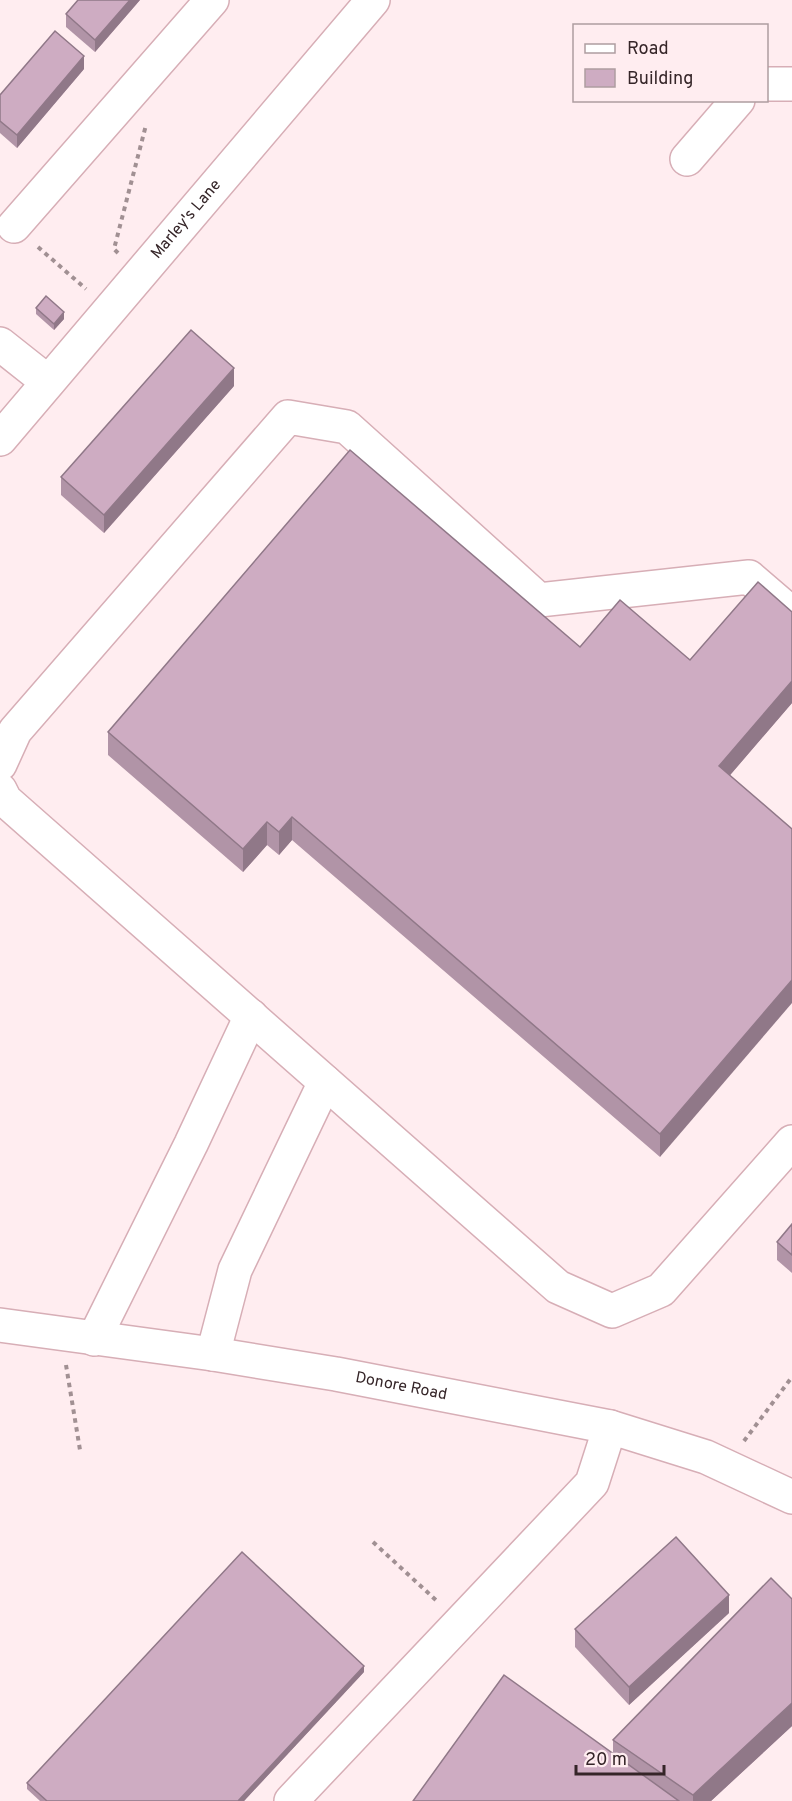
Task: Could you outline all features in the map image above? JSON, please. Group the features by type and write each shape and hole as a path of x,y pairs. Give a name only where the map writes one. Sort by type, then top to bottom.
{"street":[{"path":"15,226 212,0"},
{"name":"Marley's Lane","path":"0,439 373,0"},
{"path":"768,84 792,84"},
{"path":"687,159 736,102"},
{"path":"0,344 48,382"},
{"path":"0,764 15,731 288,417 347,427 539,600 749,577 792,614"},
{"path":"0,790 5,800 558,1287 612,1311 662,1290 792,1143"},
{"path":"94,1339 191,1144 251,1016"},
{"path":"213,1354 235,1270 325,1082"},
{"name":"Donore Road","path":"0,1325 213,1354 358,1378 610,1427 706,1457 792,1497"},
{"path":"291,1801 592,1483 610,1427"}],"path":[{"path":"138,277 114,249 148,119"},
{"path":"15,226 110,310"},
{"path":"61,1334 80,1450"},
{"path":"725,1466 792,1377"},
{"path":"373,1542 460,1622"}],"building":[{"path":"78,0 130,0 95,40 66,14"},
{"path":"55,31 84,56 17,135 0,121 0,95"},
{"path":"46,296 64,312 54,324 36,308"},
{"path":"191,330 234,368 104,515 61,477"},
{"path":"350,450 580,647 620,600 690,660 758,582 792,612 792,681 719,766 792,829 792,980 660,1134 292,817 279,832 267,822 243,849 108,732"},
{"path":"792,1224 792,1255 777,1242"},
{"path":"676,1537 729,1595 629,1687 575,1629"},
{"path":"242,1552 364,1666 238,1801 47,1801 27,1783"},
{"path":"771,1578 792,1599 792,1703 693,1795 613,1740"},
{"path":"504,1675 679,1801 413,1801"}]}
